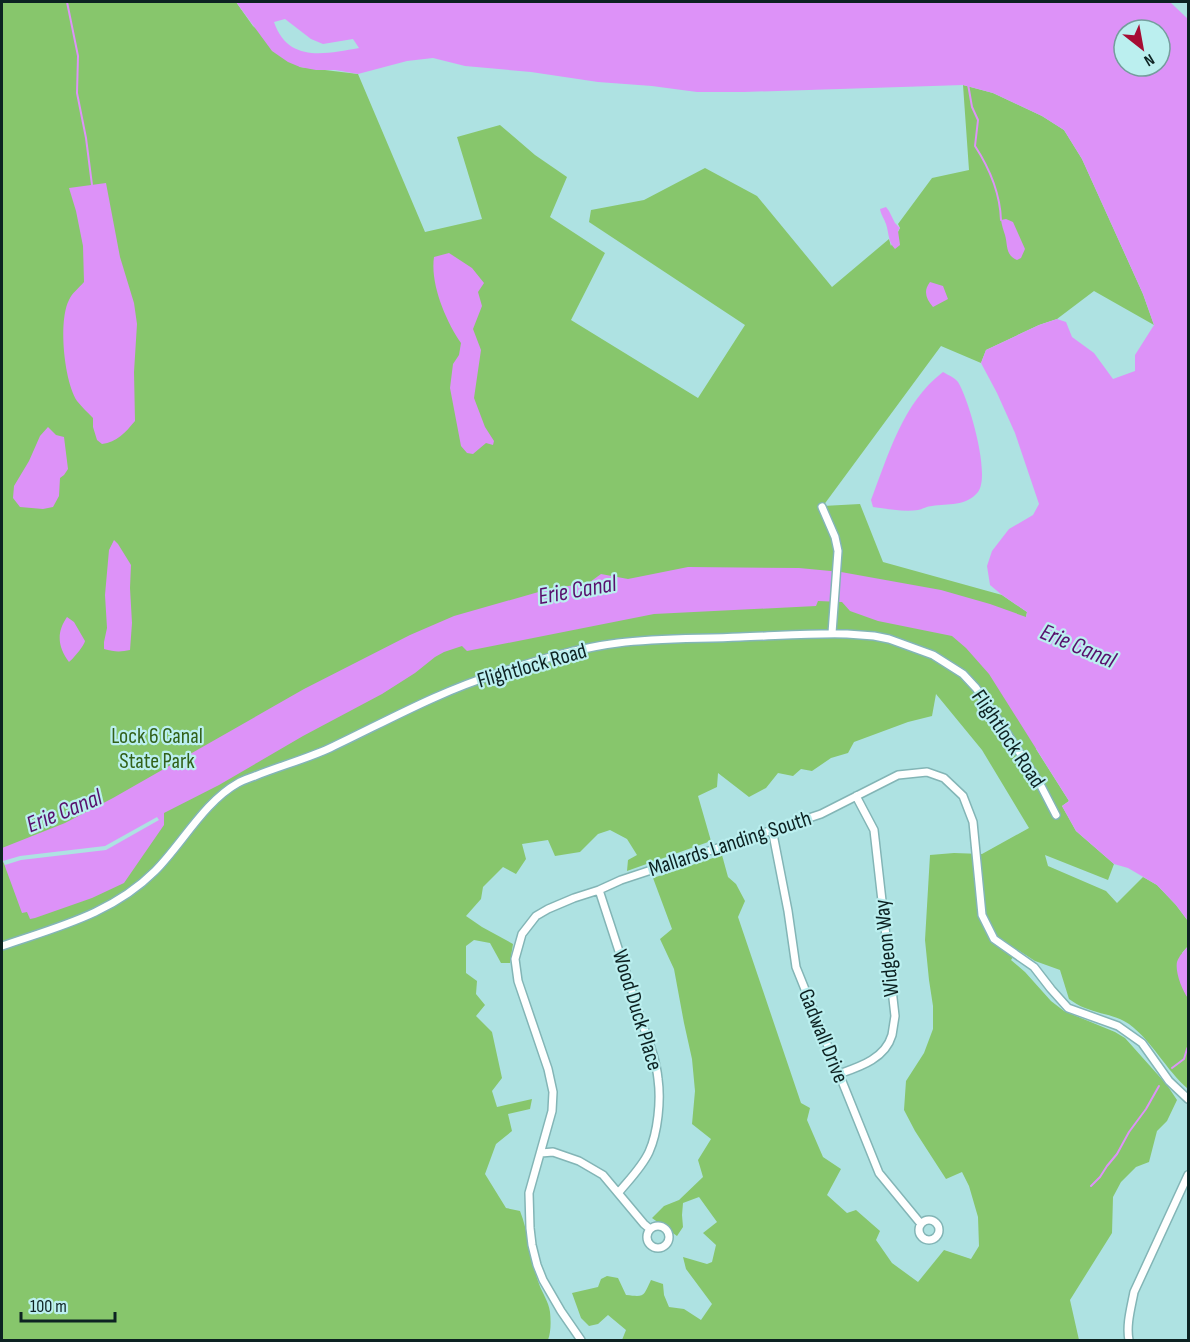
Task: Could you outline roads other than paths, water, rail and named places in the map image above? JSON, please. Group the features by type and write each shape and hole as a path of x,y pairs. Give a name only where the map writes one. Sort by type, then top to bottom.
{"street":[{"path":"822,507 835,537 838,551 832,633"},
{"name":"Flightlock Road","path":"2,946 85,918 125,897 154,872 216,800 238,783 315,754 442,694 495,674 555,656 616,643 832,633 889,639 933,655 963,674 976,688 1040,784 1056,814"},
{"name":"Mallards Landing South","path":"581,1341 543,1280 532,1245 529,1193 552,1111 553,1092 548,1069 518,981 515,959 522,934 536,916 574,898 621,880 821,814 898,775 927,772 944,778 963,796 973,822 982,915 994,939 1034,967 1068,1008 1118,1026 1142,1043 1170,1081 1188,1099"},
{"name":"Widgeon Way","path":"839,1074 873,1060 885,1049 891,1037 895,1016 874,830 856,796"},
{"name":"Gadwall Drive","path":"772,829 796,967 879,1173 921,1224"},
{"name":"Wood Duck Place","path":"598,890 630,983 658,1079 656,1132 650,1151 619,1192"},
{"path":"541,1153 553,1152 579,1161 603,1175 650,1229"},
{"path":"1129,1341 1129,1313 1134,1292 1188,1174"}],"water":[{"name":"Erie Canal","path":"236,2 1170,2 1188,19 1188,921 1157,885 1128,868 1114,864 1076,831 1062,806 1069,801 989,674 966,648 952,636 878,621 850,611 842,602 818,601 816,606 654,614 467,651 462,646 444,652 382,694 164,813 164,825 124,883 92,898 35,918 30,919 27,912 22,913 2,861 2,848 65,823 304,689 410,635 454,616 542,591 590,582 601,574 628,579 688,567 799,568 841,572 941,590 1026,617 1027,612 990,585 987,566 992,551 1009,529 1033,515 1039,504 1015,433 981,363 986,350 1057,319 1066,322 1072,337 1094,353 1113,379 1135,371 1135,355 1154,325 1143,294 1082,159 1064,130 1042,116 993,93 963,85 697,92 465,66 433,58 407,61 358,74 335,70 316,70 288,62 272,51","holes":["285,19 311,39 323,44 353,39 359,48 321,53 298,50 280,35 274,22"]},
{"path":"106,183 120,257 134,303 137,324 134,372 135,421 120,436 102,444 97,440 93,418 72,392 63,336 69,300 84,282 83,246 69,188"},
{"path":"886,207 900,228 898,231 900,245 895,249 880,209"},
{"path":"1006,219 1013,222 1025,249 1021,258 1017,260 1010,255 1008,249 1001,220"},
{"path":"449,253 472,268 484,283 478,292 482,306 473,329 481,350 474,398 485,427 494,441 493,445 486,443 473,454 467,453 461,446 450,388 453,364 459,355 461,343 440,302 434,279 434,257"},
{"path":"930,282 943,286 948,299 933,307 926,295"},
{"path":"943,372 958,382 973,420 982,470 978,492 968,500 956,504 930,506 918,510 873,507 871,500 898,431 917,398"},
{"path":"48,427 56,435 64,437 68,469 60,478 59,496 53,507 43,509 20,507 13,498 14,486 40,436"},
{"path":"114,540 131,565 130,650 120,651 104,649 107,628 105,595 109,550"},
{"path":"67,617 74,622 85,641 69,662 62,651 60,640 61,629"},
{"path":"1188,946 1188,998 1180,981 1177,962"}],"waterway":[{"path":"67,2 78,56 77,93 92,185"},
{"path":"968,84 972,107 978,120 975,146 993,181 999,200 1001,220"},
{"path":"1172,1068 1184,1059 1188,1047"},
{"path":"1091,1186 1117,1154 1159,1086"}],"park label":[{"name":"Lock 6 Canal State Park","path":"157,748"}]}
